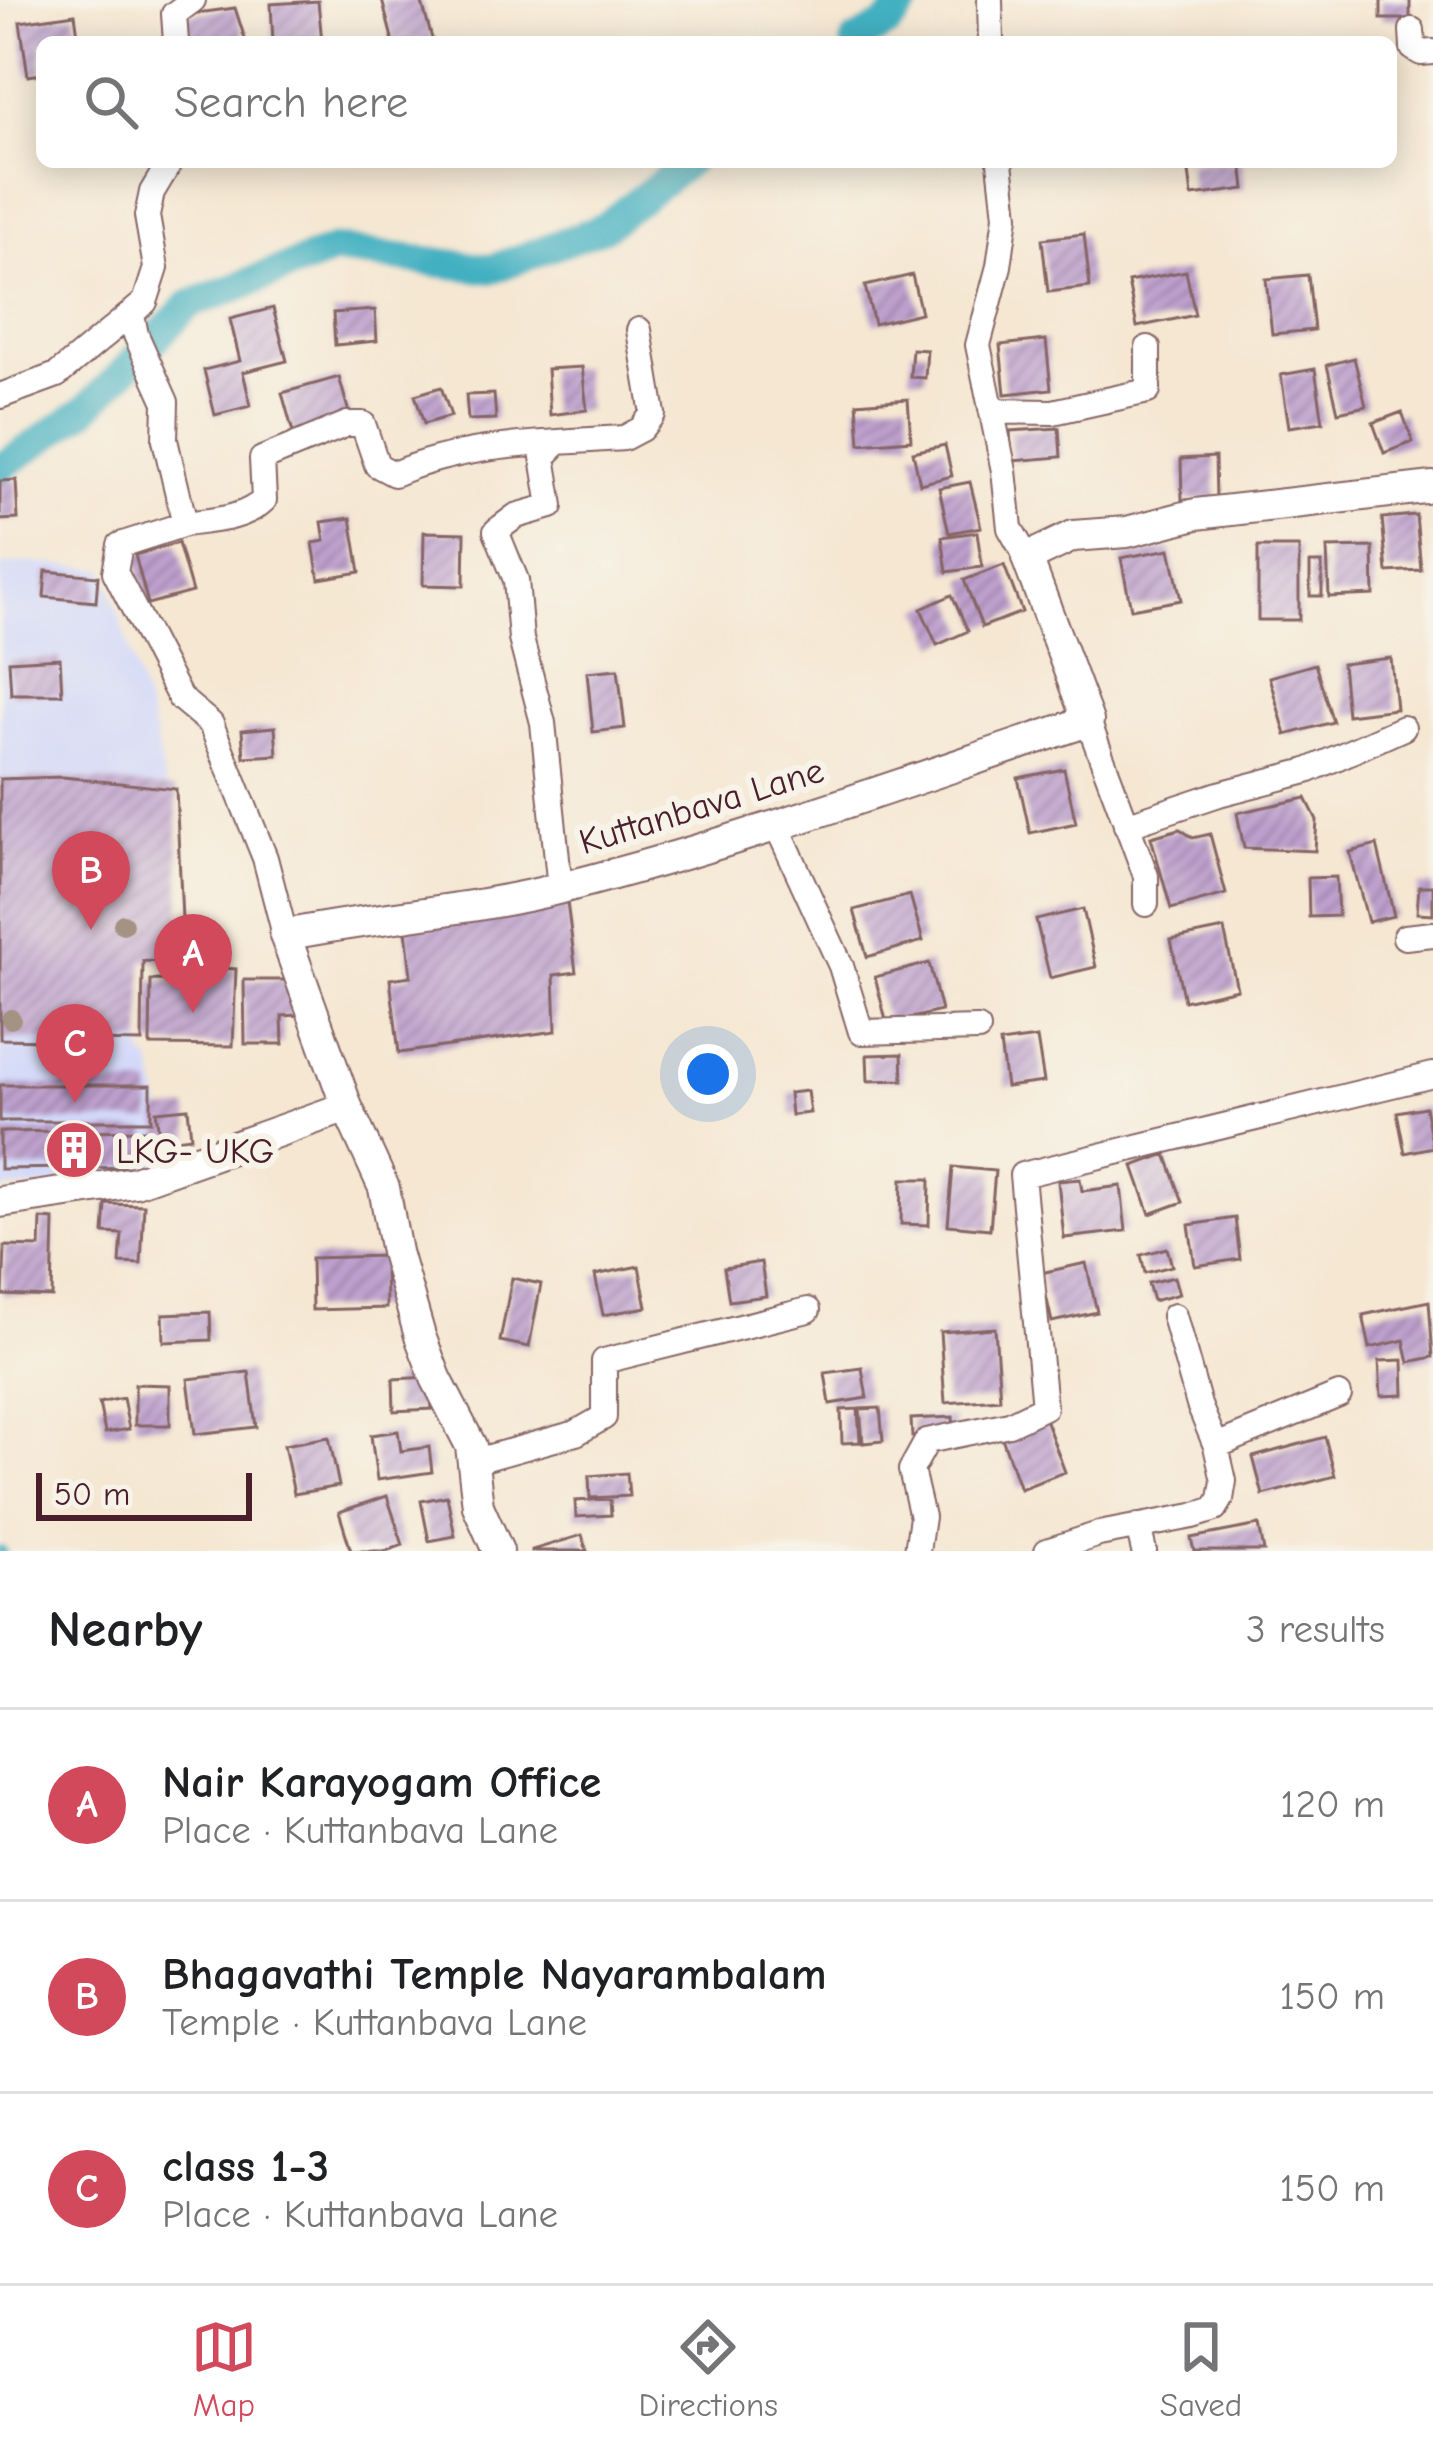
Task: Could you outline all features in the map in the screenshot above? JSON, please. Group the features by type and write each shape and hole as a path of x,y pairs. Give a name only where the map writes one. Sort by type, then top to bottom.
{"street":[{"path":"176,36 174,14 193,0"},
{"path":"990,0 991,36"},
{"path":"1412,29 1413,48 1433,52"},
{"path":"0,396 57,375 134,325 156,268 147,216 152,192 166,168"},
{"path":"1001,168 1006,216 999,266 978,345 994,411 1010,528 1028,558 1146,876 1146,904"},
{"path":"134,325 166,402 165,440 185,524"},
{"path":"498,1551 478,1506 470,1446 420,1336 384,1188 347,1107 285,935 265,859 211,724 180,698 115,572 119,545 256,507 264,500 262,459 347,424 363,424 377,465 394,474 443,458 531,444 624,438 640,430 653,414 639,330"},
{"path":"994,411 1053,412 1148,391 1148,348"},
{"path":"556,444 543,457 551,506 516,516 496,532 516,580 520,639 543,723 560,889"},
{"path":"1028,558 1073,536 1127,532 1196,514 1433,488"},
{"name":"Kuttanbava Lane","path":"285,935 360,920 460,910 560,889 718,846 1088,721"},
{"path":"1126,825 1306,771 1403,728"},
{"path":"776,824 841,966 861,1032 978,1029"},
{"path":"1406,937 1433,934"},
{"path":"916,1551 922,1517 911,1469 927,1441 1009,1424 1044,1407 1022,1175 1433,1075"},
{"path":"0,1202 135,1182 347,1107"},
{"path":"472,1462 576,1433 604,1417 604,1361 808,1310"},
{"path":"1047,1551 1141,1538 1214,1509 1224,1480 1174,1316"},
{"path":"1216,1446 1339,1395"}],"shaded area":[{"path":"27,562 105,569 152,724 166,788 63,777 0,779 0,566"},
{"path":"0,1038 142,1042 144,1057 151,1061 173,1159 77,1183 0,1190"}],"building":[{"path":"382,0 421,0 431,36 391,36"},
{"path":"1381,0 1410,0 1410,19 1381,19"},
{"path":"318,1 321,36 273,36 271,4"},
{"path":"235,8 244,36 187,36 183,15"},
{"path":"75,14 78,36 36,36 36,75 28,76 20,22"},
{"path":"1189,168 1243,168 1245,189 1192,196"},
{"path":"1084,234 1090,287 1048,292 1042,239"},
{"path":"1186,271 1195,315 1137,327 1128,282"},
{"path":"912,275 921,313 874,324 865,286"},
{"path":"1308,275 1314,330 1272,334 1266,279"},
{"path":"273,308 287,361 243,372 251,406 215,415 204,370 240,361 230,319"},
{"path":"375,310 377,341 335,345 333,313"},
{"path":"1046,340 1051,389 1005,394 1000,345"},
{"path":"912,349 927,350 925,378 910,377"},
{"path":"1354,358 1366,406 1338,412 1327,365"},
{"path":"582,367 587,410 550,415 547,369"},
{"path":"1315,369 1323,422 1289,427 1281,375"},
{"path":"339,377 351,420 294,436 282,393"},
{"path":"441,387 451,416 424,424 415,395"},
{"path":"494,394 496,419 468,420 466,395"},
{"path":"908,399 911,440 860,444 857,403"},
{"path":"1402,412 1413,442 1384,453 1373,423"},
{"path":"1059,428 1061,457 1012,461 1010,431"},
{"path":"945,445 952,476 920,484 913,452"},
{"path":"1215,457 1216,499 1182,500 1181,459"},
{"path":"16,480 18,519 0,520 0,481"},
{"path":"970,482 981,527 949,533 939,488"},
{"path":"1416,515 1421,570 1387,572 1382,518"},
{"path":"351,518 360,572 319,579 313,543 325,541 322,522"},
{"path":"424,532 465,533 464,586 423,585"},
{"path":"977,532 982,567 947,572 942,537"},
{"path":"178,543 192,592 148,604 135,555"},
{"path":"1258,547 1299,547 1299,620 1258,620"},
{"path":"1373,547 1374,595 1329,597 1327,548"},
{"path":"1170,549 1181,600 1131,609 1121,558"},
{"path":"1310,563 1322,563 1322,596 1310,596"},
{"path":"1004,565 1022,612 982,627 964,580"},
{"path":"46,571 98,576 96,602 44,597"},
{"path":"952,595 968,631 937,645 921,609"},
{"path":"60,658 62,694 11,694 9,661"},
{"path":"1391,658 1396,709 1347,715 1342,664"},
{"path":"1315,664 1333,722 1286,735 1269,677"},
{"path":"618,669 625,728 593,732 587,672"},
{"path":"275,727 277,755 244,757 242,730"},
{"path":"1064,769 1076,823 1030,833 1018,778"},
{"path":"63,777 176,789 184,963 143,961 142,1042 0,1039 0,779"},
{"path":"1306,798 1317,820 1315,851 1244,848 1237,813"},
{"path":"1180,829 1193,838 1210,834 1226,894 1171,909 1151,837"},
{"path":"1377,845 1394,916 1368,922 1350,852"},
{"path":"1336,877 1338,916 1309,917 1308,878"},
{"path":"1419,886 1433,886 1433,914 1417,913"},
{"path":"910,895 923,941 867,957 854,910"},
{"path":"567,902 576,972 554,975 556,1031 399,1053 390,979 411,976 405,921"},
{"path":"1083,909 1096,967 1050,978 1036,920"},
{"path":"1224,929 1237,989 1184,1001 1171,940"},
{"path":"929,963 941,1011 887,1024 875,977"},
{"path":"200,967 236,969 233,1046 150,1045 151,980 200,981"},
{"path":"244,980 297,980 298,1015 282,1016 283,1044 245,1044"},
{"path":"1037,1038 1044,1082 1006,1087 1000,1043"},
{"path":"902,1054 903,1080 868,1081 867,1055"},
{"path":"0,1085 151,1085 151,1121 0,1121"},
{"path":"807,1091 810,1113 791,1115 789,1093"},
{"path":"1425,1107 1433,1147 1405,1153 1397,1112"},
{"path":"188,1108 191,1137 160,1141 156,1111"},
{"name":"LKG- UKG","path":"147,1130 148,1167 0,1169 0,1132"},
{"path":"1166,1154 1183,1202 1150,1214 1133,1166"},
{"path":"953,1167 995,1171 990,1229 948,1225"},
{"path":"902,1179 930,1179 929,1225 901,1224"},
{"path":"1080,1179 1082,1191 1121,1186 1126,1231 1064,1238 1058,1181"},
{"path":"106,1204 144,1205 141,1264 120,1263 122,1234 104,1233"},
{"path":"1235,1218 1240,1259 1195,1266 1189,1225"},
{"path":"41,1219 54,1220 52,1297 3,1295 5,1246 40,1247"},
{"path":"1167,1248 1172,1266 1145,1273 1141,1255"},
{"path":"385,1256 386,1308 312,1310 311,1258"},
{"path":"761,1262 766,1296 729,1301 724,1268"},
{"path":"1086,1263 1097,1312 1052,1322 1041,1273"},
{"path":"639,1266 647,1307 603,1315 595,1275"},
{"path":"1174,1277 1179,1294 1153,1301 1148,1283"},
{"path":"512,1278 541,1284 529,1347 500,1341"},
{"path":"1429,1301 1433,1357 1409,1362 1404,1340 1370,1348 1363,1315"},
{"path":"210,1312 211,1340 164,1342 163,1314"},
{"path":"995,1328 1000,1399 945,1403 940,1332"},
{"path":"1403,1360 1404,1395 1381,1396 1379,1361"},
{"path":"862,1368 867,1398 830,1404 825,1373"},
{"path":"249,1372 256,1427 195,1434 188,1379"},
{"path":"430,1377 432,1409 394,1411 393,1379"},
{"path":"135,1384 170,1385 170,1425 135,1425"},
{"path":"123,1398 129,1429 105,1433 99,1403"},
{"path":"880,1408 883,1441 863,1443 860,1409"},
{"path":"858,1409 860,1442 842,1443 841,1410"},
{"path":"1044,1416 1065,1472 1020,1489 1000,1432"},
{"path":"953,1417 954,1435 912,1437 911,1419"},
{"path":"398,1431 401,1451 429,1447 432,1472 377,1480 371,1435"},
{"path":"329,1437 339,1486 294,1494 284,1445"},
{"path":"1325,1437 1335,1476 1263,1495 1253,1457"},
{"path":"627,1473 629,1496 590,1498 589,1476"},
{"path":"387,1496 403,1545 386,1551 351,1551 339,1512"},
{"path":"447,1496 455,1536 429,1541 421,1501"},
{"path":"610,1499 611,1515 576,1517 575,1501"},
{"path":"1259,1525 1264,1551 1194,1551 1191,1538"},
{"path":"582,1535 587,1551 532,1551 532,1550"}],"waterway":[{"path":"866,36 888,24 908,0"},
{"path":"0,468 85,410 189,305 335,250 492,269 604,227 680,168"}],"place":[{"name":"Bhagavathi Temple Nayarambalam","path":"91,930"},
{"name":"Nair Karayogam Office","path":"193,1013"},
{"name":"class 1-3","path":"75,1103"},
{"name":"LKG- UKG","path":"74,1150"}]}
